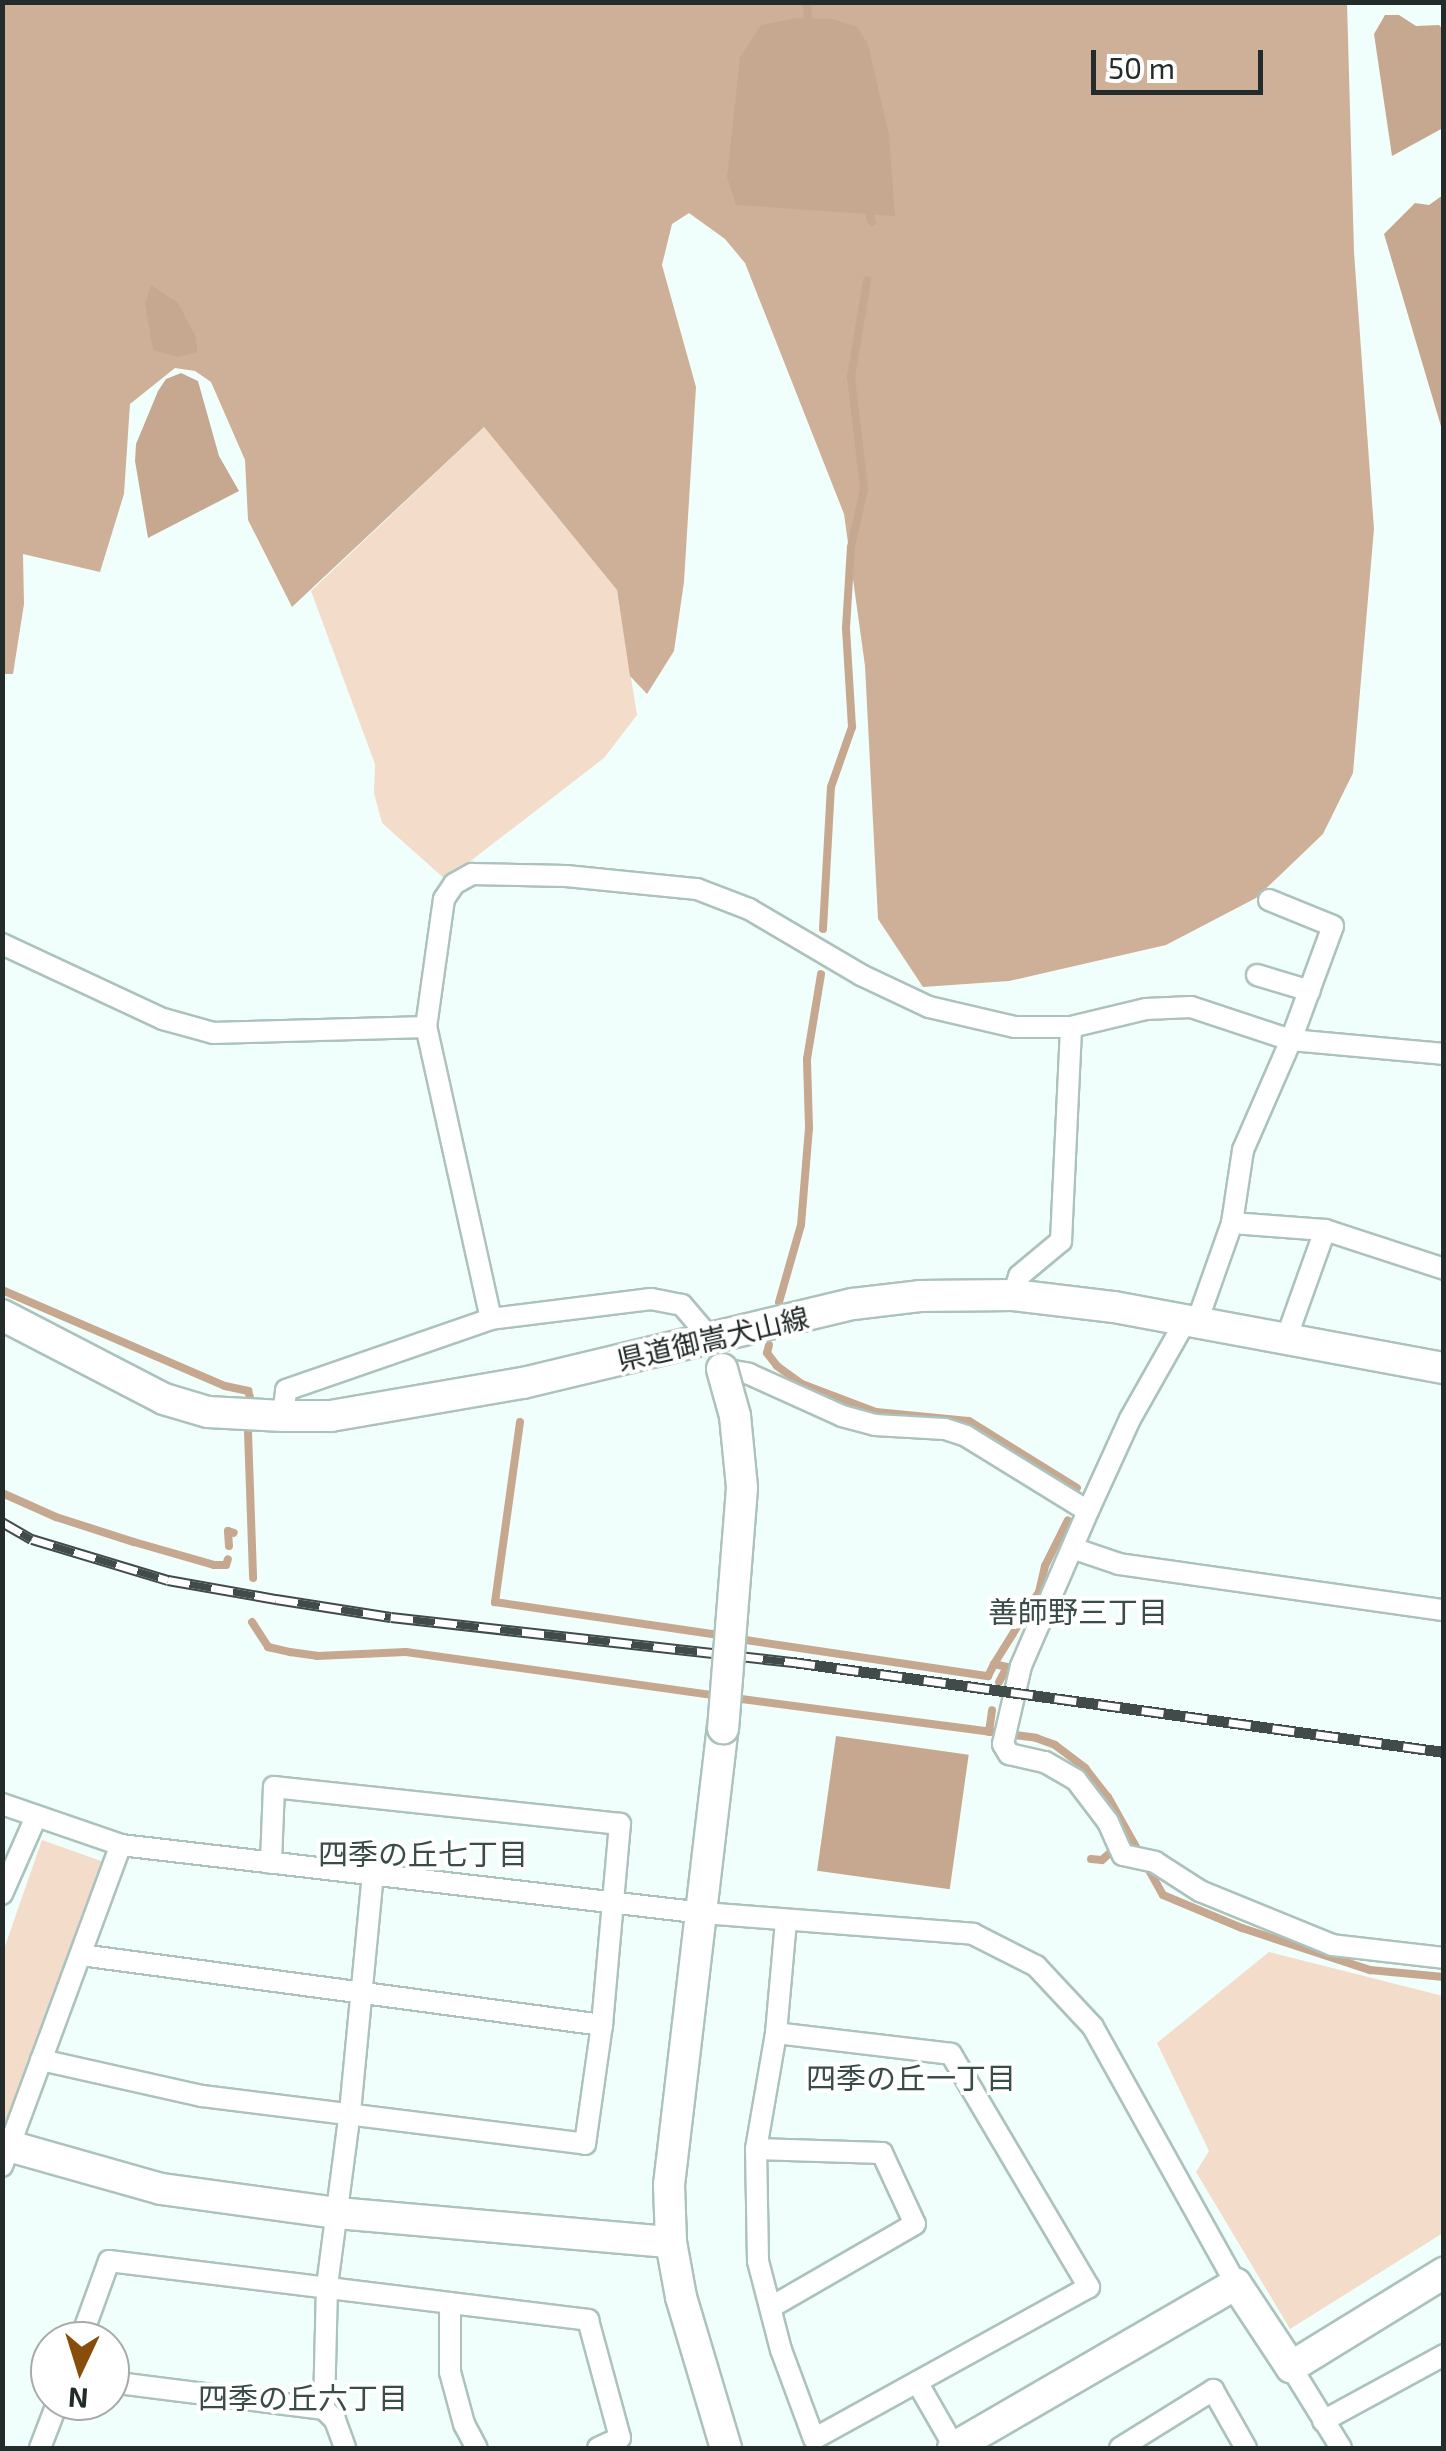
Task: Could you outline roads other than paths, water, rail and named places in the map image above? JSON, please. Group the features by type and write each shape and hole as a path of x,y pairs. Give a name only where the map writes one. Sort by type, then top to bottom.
{"street":[{"path":"491,1319 426,1027 444,899 454,884 472,874 566,876 696,889 749,909 861,975 929,1007 1015,1027 1071,1027 1113,1021 1146,1009 1191,1007 1292,1040 1444,1054"},
{"path":"1269,900 1333,926 1292,1040 1243,1150 1232,1223 1192,1321 1130,1419 1088,1511 1075,1549 1021,1666 1003,1744 1010,1754 1045,1762 1076,1780 1108,1822 1123,1856 1155,1862 1200,1891 1332,1945 1444,1958"},
{"path":"2,944 163,1019 213,1033 426,1027"},
{"path":"1257,975 1310,991"},
{"path":"1014,1295 1019,1276 1061,1241 1071,1027"},
{"path":"1232,1223 1324,1230 1444,1269"},
{"path":"1286,1339 1324,1230"},
{"name":"県道御嵩犬山線","path":"2,1315 164,1399 208,1412 284,1416 331,1416 504,1387 854,1304 920,1296 1014,1295 1192,1321 1444,1368"},
{"path":"284,1416 286,1390 491,1319 651,1300 682,1305 711,1339 735,1416 742,1488 723,1728 669,2185 671,2242 681,2297 726,2448"},
{"path":"722,1369 749,1374 842,1416 875,1424 945,1429 966,1436 1088,1511"},
{"path":"1075,1549 1120,1564 1444,1610"},
{"path":"40,2060 202,2096 584,2144 602,2025 620,1824 274,1787 271,1863"},
{"path":"2,1804 121,1845 702,1913 973,1934 1036,1966 1093,2027 1236,2284 1340,2448"},
{"path":"2,1894 36,1817"},
{"path":"121,1845 5,2152 161,2190 337,2213 671,2242"},
{"path":"324,2409 327,2286 350,2112 373,1875"},
{"path":"776,2033 951,2054 1089,2287 814,2439 781,2350 758,2261 756,2148 776,2033 786,1920"},
{"path":"81,1955 362,1996 602,2025"},
{"path":"756,2148 882,2153 915,2224 771,2307"},
{"path":"87,2321 109,2262 588,2320 620,2438 598,2448"},
{"path":"1292,2367 1444,2273"},
{"path":"917,2382 954,2448 1236,2284"},
{"path":"450,2303 450,2372 464,2424 477,2448"},
{"path":"1323,2422 1443,2358"},
{"path":"130,2385 324,2409 335,2420 346,2448"},
{"path":"1120,2448 1212,2390 1246,2448"},
{"path":"40,2448 50,2421"}],"waterway":[{"path":"807,2 809,28"},
{"path":"867,206 872,222"},
{"path":"823,929 831,787 852,727 846,628 851,547 864,489 851,377 867,280"},
{"path":"779,1302 801,1225 809,1128 807,1059 821,974"},
{"path":"2,1290 225,1386 248,1391 250,1397"},
{"path":"769,1345 767,1353 777,1366 802,1384 876,1412 969,1421 1077,1488"},
{"path":"520,1422 495,1602 726,1636"},
{"path":"248,1432 253,1578"},
{"path":"2,1493 56,1517 134,1542 214,1565 226,1565 228,1559"},
{"path":"994,1664 1039,1592 1045,1566 1068,1520"},
{"path":"229,1546 228,1531 234,1533"},
{"path":"252,1622 268,1647 290,1652 317,1656 406,1652 720,1696"},
{"path":"739,1639 988,1676 994,1664 1007,1667 999,1682"},
{"path":"734,1698 1036,1738 1055,1745 1085,1768 1108,1797 1163,1895 1242,1928 1370,1970 1444,1977"},
{"path":"989,1732 992,1710"},
{"path":"1091,1859 1102,1860 1111,1852"}],"railway":[{"path":"2,1522 32,1539 168,1580 276,1599 391,1617 793,1662 1444,1752"}],"district":[{"name":"善師野三丁目","path":"1078,1611"},
{"name":"四季の丘七丁目","path":"423,1853"},
{"name":"四季の丘一丁目","path":"911,2077"},
{"name":"四季の丘六丁目","path":"303,2397"}]}
